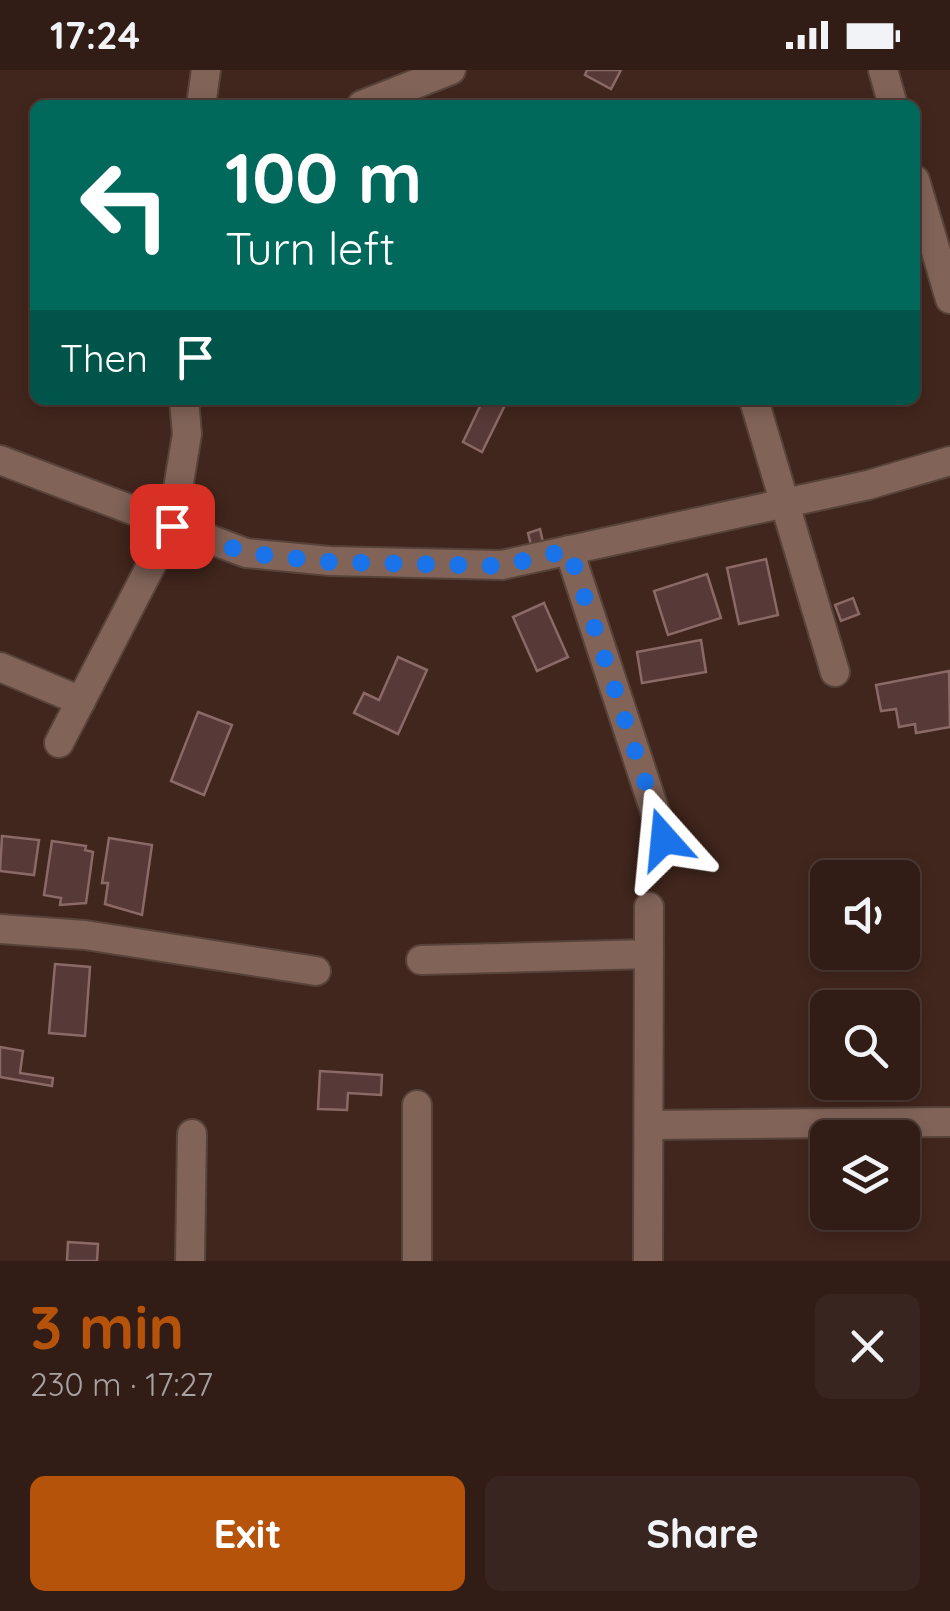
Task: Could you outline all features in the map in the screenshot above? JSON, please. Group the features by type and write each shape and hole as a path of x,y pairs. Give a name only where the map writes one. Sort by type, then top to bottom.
{"street":[{"path":"201,100 206,70"},
{"path":"375,100 450,70"},
{"path":"883,70 892,100"},
{"path":"920,197 950,299"},
{"path":"60,743 172,526 186,434 184,405"},
{"path":"756,405 835,672"},
{"path":"0,460 246,553 330,562 502,566 785,503 950,461"},
{"path":"569,550 664,839"},
{"path":"0,667 81,701"},
{"path":"648,1261 649,907"},
{"path":"0,930 86,936 316,971"},
{"path":"421,960 649,954"},
{"path":"417,1105 417,1261"},
{"path":"649,1125 950,1122"},
{"path":"190,1261 192,1134"}],"building":[{"path":"587,70 621,70 611,89 585,75"},
{"path":"481,405 505,405 482,452 463,442"},
{"path":"540,529 543,542 531,545 528,533"},
{"path":"766,559 778,615 739,624 727,568"},
{"path":"707,574 721,618 668,635 654,591"},
{"path":"853,598 859,614 841,621 835,605"},
{"path":"544,603 568,657 537,671 513,617"},
{"path":"701,640 706,672 642,683 637,652"},
{"path":"398,657 427,670 398,734 354,713 364,693 379,700"},
{"path":"949,671 950,727 916,733 915,724 899,727 896,709 881,711 876,685"},
{"path":"198,712 232,725 204,795 171,781"},
{"path":"2,836 39,840 34,875 0,871"},
{"path":"109,838 152,845 142,915 105,904 108,883 102,883"},
{"path":"52,841 86,846 85,850 93,852 86,903 60,905 61,898 44,895"},
{"path":"55,964 90,967 85,1036 49,1033"},
{"path":"0,1047 23,1051 20,1073 53,1078 52,1086 0,1077"},
{"path":"320,1071 382,1075 381,1095 348,1093 347,1110 318,1109"},
{"path":"68,1242 98,1244 97,1261 67,1261"}],"route":[{"path":"172,526 246,553 330,562 502,566 569,550 664,839"}]}
